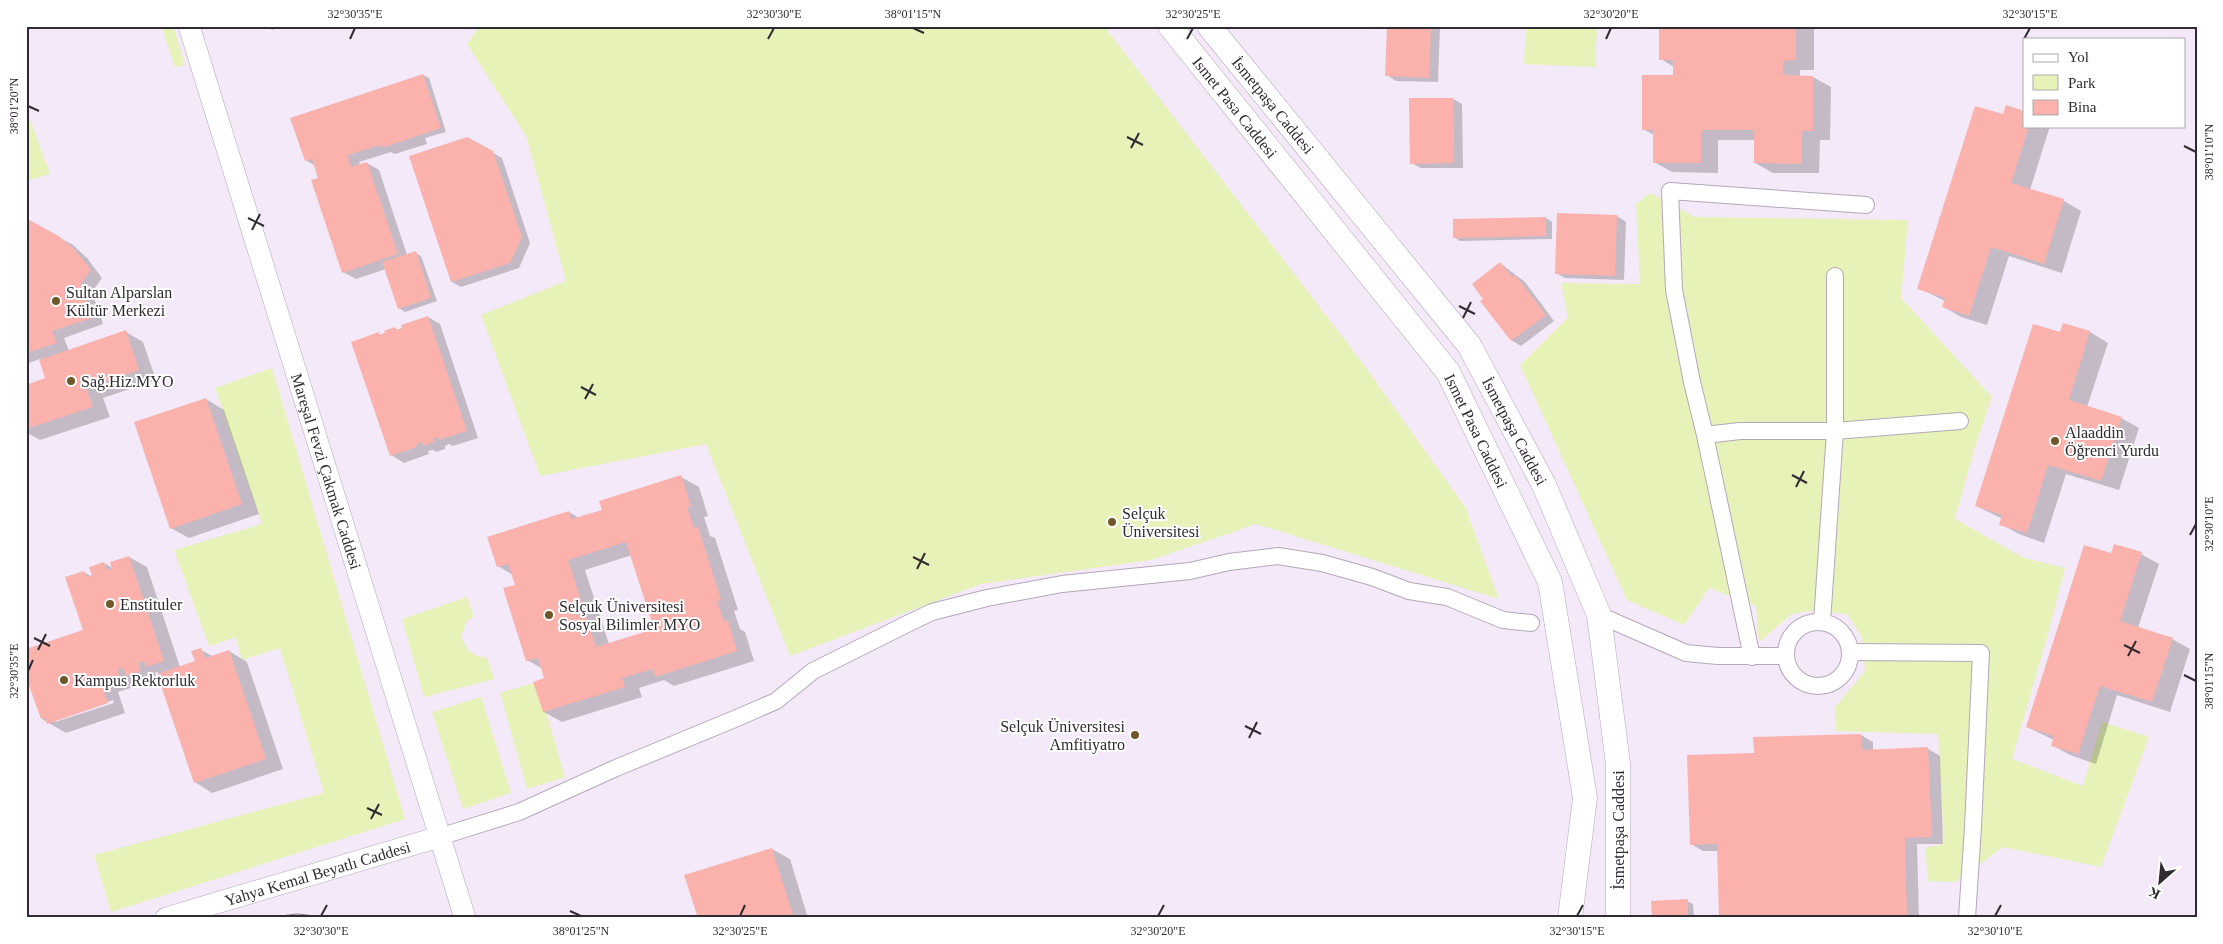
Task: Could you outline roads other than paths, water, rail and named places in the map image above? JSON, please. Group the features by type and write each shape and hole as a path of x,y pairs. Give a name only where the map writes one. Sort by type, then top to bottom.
{"main road":[{"name":"Ismet Pasa Caddesi","path":"1170,26 1448,372 1550,582 1585,798 1570,918"},
{"name":"İsmetpaşa Caddesi","path":"1210,26 1469,345 1544,485 1600,614 1618,764 1618,918"}],"street":[{"name":"Mareşal Fevzi Çakmak Caddesi","path":"189,26 465,918"},
{"path":"1752,657 1692,382 1674,290 1670,191 1866,205"},
{"path":"1822,622 1835,431 1835,276"},
{"path":"1705,435 1740,431 1835,431 1960,421"},
{"path":"439,837 518,812 616,768 737,718 776,700 813,671 932,612 987,598 1062,584 1190,572 1229,562 1278,556 1322,563 1372,577 1408,591 1447,596 1503,620 1530,623"},
{"path":"1600,614 1686,653 1752,657 1786,656"},
{"path":"1822,622 1835,626 1843,634 1850,652 1845,671 1838,679 1829,684 1818,686 1804,682 1796,677 1790,668 1786,656 1789,641 1795,632 1804,625 1822,622"},
{"path":"1850,652 1981,652 1967,918"},
{"name":"Yahya Kemal Beyatlı Caddesi","path":"166,918 439,837"}],"tram line":[{"path":"264,918 297,914 334,918"}],"place":[{"name":"Sultan Alparslan Kültür Merkezi","path":"56,301"},
{"name":"Sağ.Hiz.MYO","path":"71,381"},
{"name":"Alaaddin Öğrenci Yurdu","path":"2055,441"},
{"name":"Selçuk Üniversitesi","path":"1112,522"},
{"name":"Enstituler","path":"110,604"},
{"name":"Selçuk Üniversitesi Sosyal Bilimler MYO","path":"549,615"},
{"name":"Kampus Rektorluk","path":"64,680"},
{"name":"Selçuk Üniversitesi Amfitiyatro","path":"1135,735"}]}
